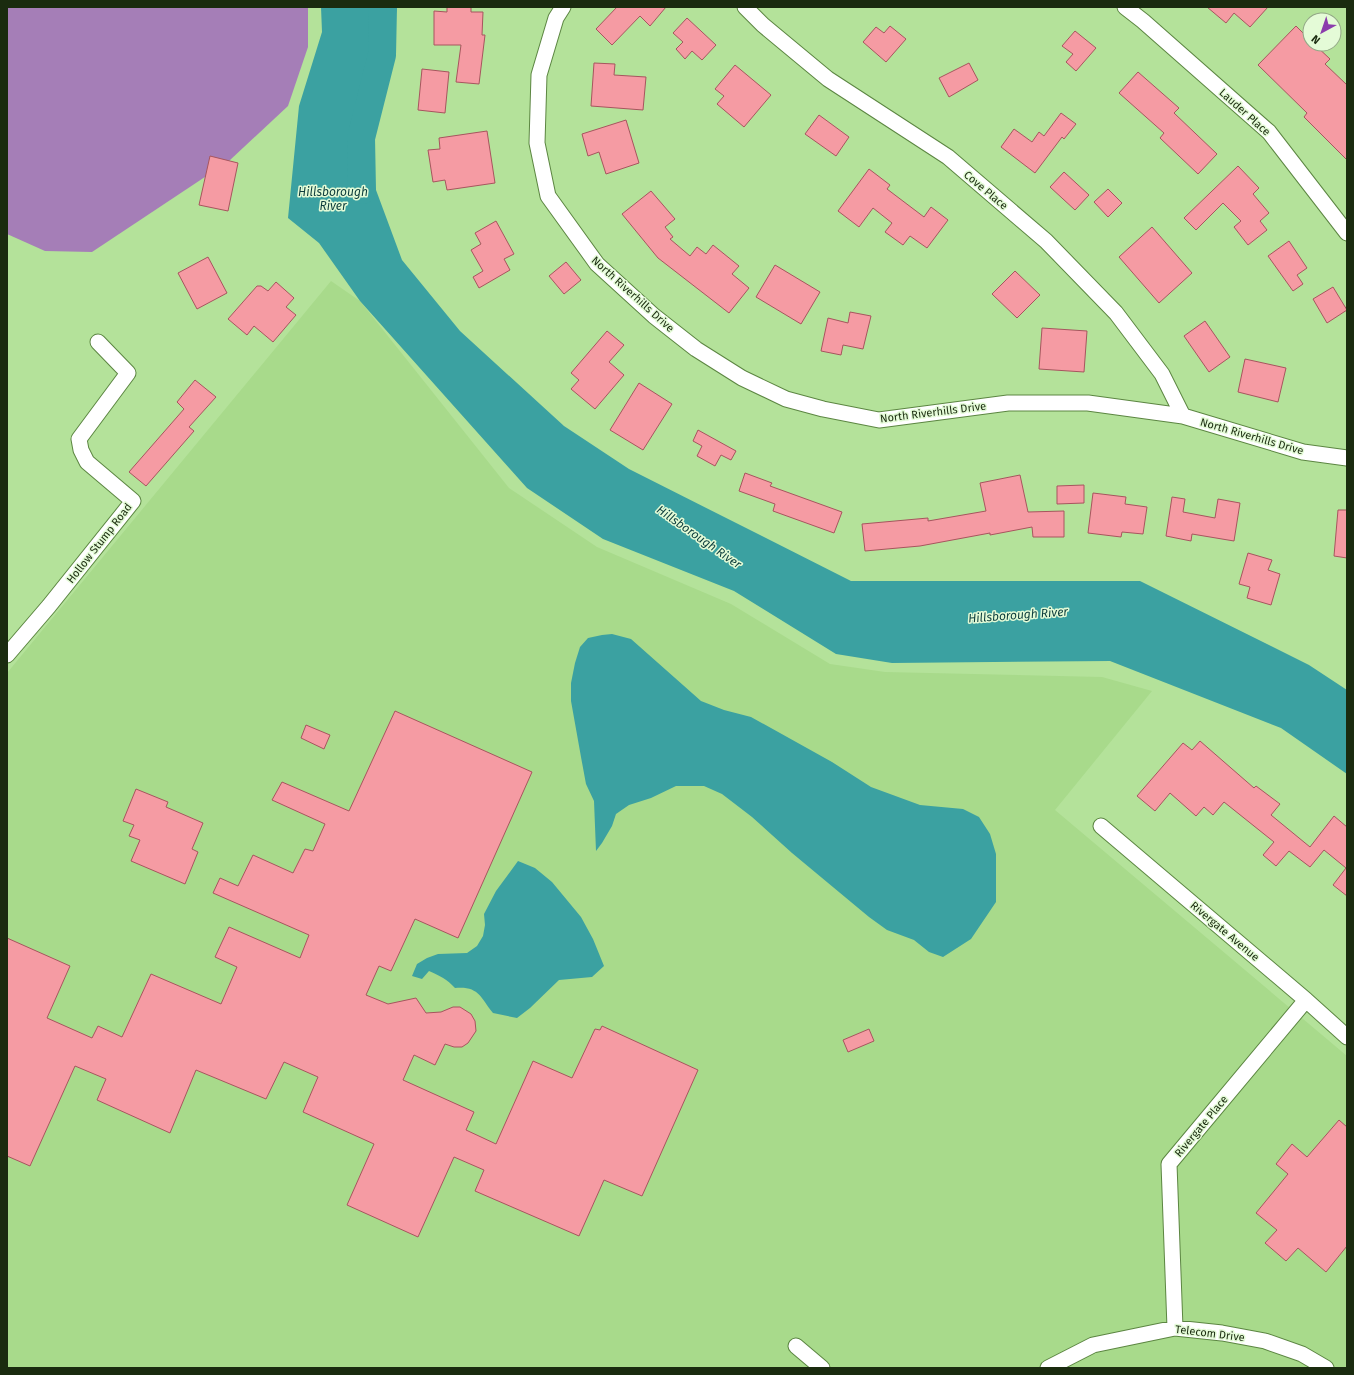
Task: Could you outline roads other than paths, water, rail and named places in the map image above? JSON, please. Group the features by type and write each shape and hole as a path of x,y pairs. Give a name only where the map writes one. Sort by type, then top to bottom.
{"street":[{"name":"Cove Place","path":"745,7 763,25 828,79 948,157 1046,240 1116,313 1162,374 1183,416"},
{"name":"Lauder Place","path":"1125,7 1143,21 1269,132 1347,233"},
{"name":"North Riverhills Drive","path":"556,11 540,75 537,143 548,196 597,264 654,316 696,349 742,378 786,399 823,410 879,420 1015,403 1088,403 1183,416 1303,452 1347,458"},
{"name":"Hollow Stump Road","path":"7,655 49,606 134,501 87,462 81,450 79,439 128,373 98,342"},
{"name":"Rivergate Avenue","path":"1101,826 1306,1000 1347,1037"},
{"name":"Rivergate Place","path":"1175,1328 1169,1164 1306,1000"},
{"name":"Telecom Drive","path":"1048,1368 1093,1345 1175,1328 1222,1333 1264,1341 1302,1354 1326,1368"},
{"path":"796,1346 822,1368"}],"water":[{"name":"Hillsborough River","path":"321,7 397,7 386,76 353,128 402,260 460,331 564,426 629,469 851,581 1140,581 1309,665 1347,690 1347,774 1281,728 1110,661 892,663 836,654 734,591 603,539 527,488 360,301 319,243 288,218 299,106 322,32"},
{"path":"612,634 631,639 701,701 724,710 751,717 832,762 871,787 920,805 963,809 979,817 990,834 996,854 996,902 971,939 943,957 929,952 914,940 887,930 869,917 792,853 752,817 722,794 704,786 676,786 651,798 629,805 616,814 612,826 596,851 594,801 586,784 571,701 571,683 580,647 588,638"},
{"path":"518,861 535,868 552,882 581,917 593,939 604,966 592,977 559,980 530,1008 517,1018 493,1013 482,998 474,991 463,988 455,988 443,978 429,971 422,979 412,976 417,964 427,958 438,954 467,953 477,946 483,936 485,925 484,914 496,891"}],"waterway":[{"name":"Hillsborough River","path":"362,190 361,138 382,55 383,7"}]}
